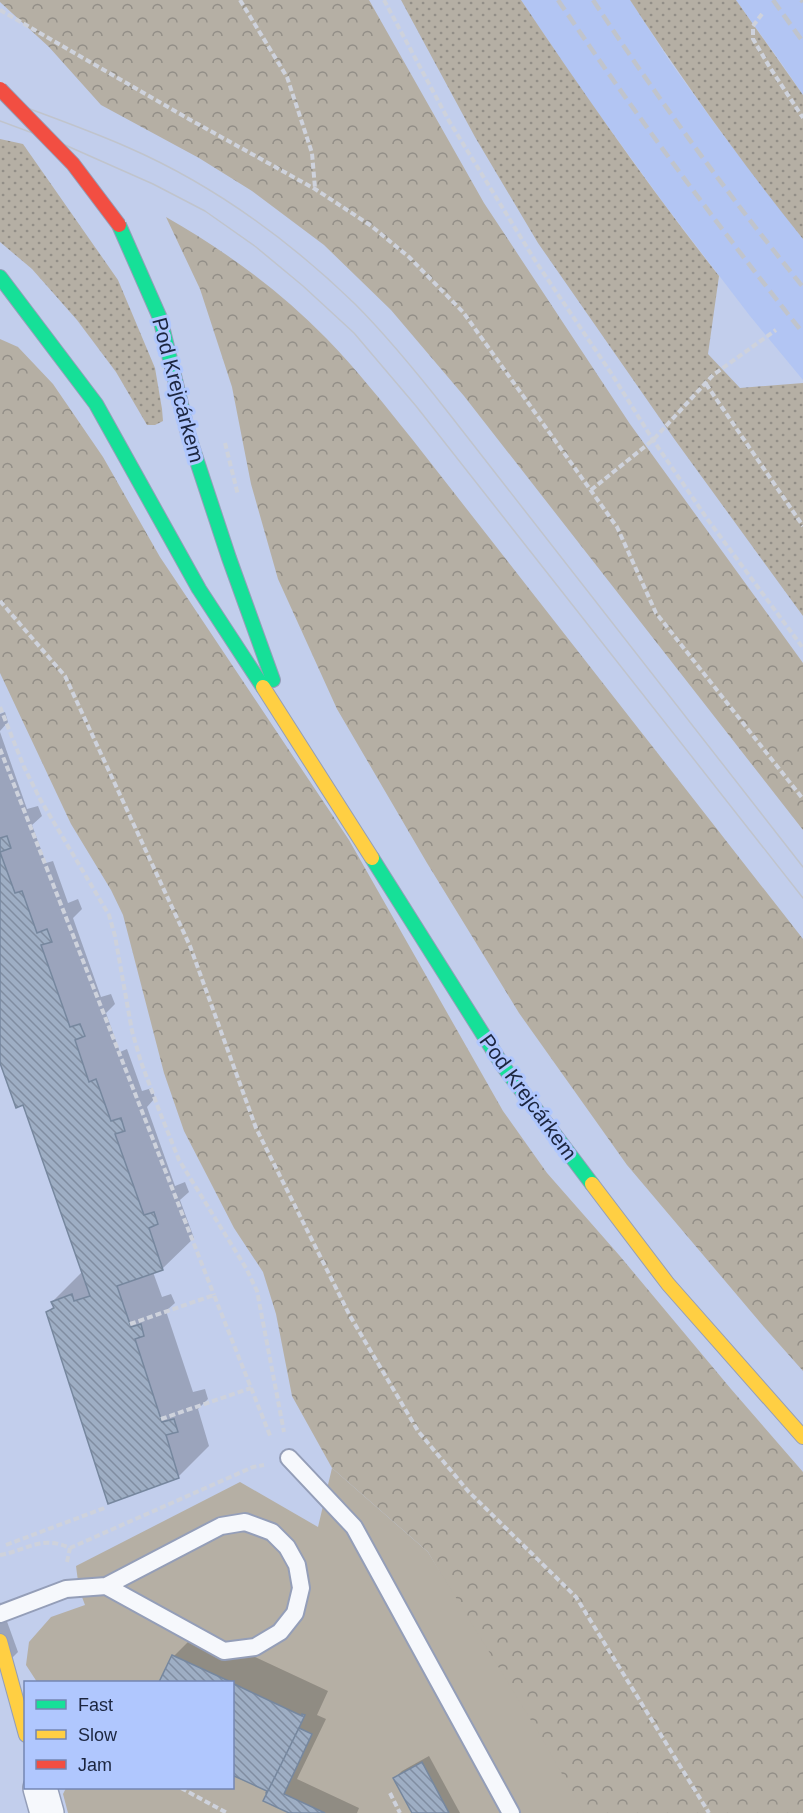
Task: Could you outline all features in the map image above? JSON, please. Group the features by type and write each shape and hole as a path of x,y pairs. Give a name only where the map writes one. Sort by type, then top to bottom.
{"main road":[{"name":"Pod Krejcárkem","path":"0,89 73,164 118,223 160,318 189,437 229,558 291,730"},
{"name":"Pod Krejcárkem","path":"0,277 96,404 199,589 291,730 503,1066 668,1284 803,1437"},
{"path":"0,1641 24,1728"}],"street":[{"path":"40,1789 47,1813"}],"lane":[{"path":"285,1459 354,1527 511,1813"},
{"path":"0,1614 66,1589 106,1586 220,1526 245,1522 272,1532 287,1547 297,1565 302,1588 295,1613 280,1632 255,1647 224,1651 106,1586"}],"path":[{"path":"240,0 287,77 312,153 315,189"},
{"path":"384,0 449,121 536,262 708,520 803,648"},
{"path":"0,10 315,189 370,225 409,257 463,312 617,527 656,613 803,799"},
{"path":"762,14 753,26 753,39 803,118"},
{"path":"591,490 653,440 713,375 776,330"},
{"path":"706,384 803,526"},
{"path":"238,495 241,506"},
{"path":"0,601 65,676 190,946 256,1128 350,1316 418,1431 468,1491 576,1597 709,1813"},
{"path":"0,707 36,792 109,915 139,1054 179,1160 252,1278 261,1305 285,1459"},
{"path":"0,749 251,1388 285,1459"},
{"path":"130,1324 214,1295"},
{"path":"161,1419 251,1388"},
{"path":"0,1555 41,1542 57,1542 70,1548 253,1467 285,1459"},
{"path":"6,1545 107,1507"},
{"path":"183,1789 227,1813"},
{"path":"390,1793 400,1813"}],"shaded area":[{"path":"521,0 630,0 671,63 723,135 803,239 803,380 750,316 665,205 583,92"},
{"path":"736,0 803,0 803,95 782,64"}],"green space":[{"path":"0,0 369,0 484,203 630,424 803,663 803,830 464,396 391,310 324,245 252,191 199,158 101,105 49,47"},
{"path":"401,0 521,0 617,140 719,276 708,354 740,388 803,383 803,616 675,440 538,243 475,137"},
{"path":"630,0 736,0 803,95 803,239 757,181"},
{"path":"0,139 23,144 118,280 155,368 163,421 155,425 147,425 116,372 77,320 32,269 0,242"},
{"path":"166,217 230,257 270,287 308,320 349,362 412,439 803,939 803,1371 627,1165 519,1013 427,863 337,709 278,579 251,484 232,387 200,289"},
{"path":"0,339 18,347 53,384 103,457 160,557 349,840 503,1111 547,1173 803,1472 803,1813 579,1813 428,1552 332,1468 292,1396 276,1314 263,1272 234,1228 184,1131 164,1073 123,915 111,890 71,824 0,673"},
{"path":"332,1468 428,1552 540,1735 584,1813 68,1813 63,1794 66,1789 234,1789 234,1681 36,1681 26,1665 29,1642 51,1617 85,1605 79,1589 76,1566 240,1482 318,1527"}],"building":[{"path":"7,836 11,848 0,852 0,838"},
{"path":"0,852 15,893 22,891 37,933 47,929 52,942 41,945 70,1027 80,1024 85,1036 75,1040 89,1082 96,1079 111,1121 121,1118 125,1131 115,1134 144,1215 154,1212 158,1224 149,1228 163,1270 117,1286 131,1327 141,1324 144,1336 135,1339 162,1422 174,1419 178,1432 166,1435 179,1478 108,1504 46,1312 54,1308 51,1302 72,1294 74,1301 90,1296 23,1105 16,1108 0,1063"},
{"path":"172,1655 229,1681 159,1681"},
{"path":"234,1684 302,1716 302,1714 305,1715 268,1794 267,1791 234,1776"},
{"path":"299,1728 312,1734 284,1794 325,1813 289,1813 263,1801"},
{"path":"422,1762 449,1813 412,1813 393,1778"}],"tram line":[{"path":"0,98 112,140 189,178 248,215 330,280 391,343 436,397 803,867"},
{"path":"0,121 65,145 153,184 205,211 256,247 354,333 416,406 803,898"}],"railway":[{"path":"558,0 677,169 803,333"},
{"path":"593,0 694,146 803,287"},
{"path":"773,0 803,42"}],"traffic: fast":[{"path":"119,225 160,318 189,437"},
{"path":"0,277 96,404 199,589 263,687"},
{"path":"189,437 273,680"},
{"path":"372,858 503,1066 592,1184"}],"traffic: slow":[{"path":"263,687 372,858"},
{"path":"592,1184 668,1284 803,1437"},
{"path":"0,1641 24,1728"}],"traffic: jam":[{"path":"0,89 73,164 119,225"}]}
